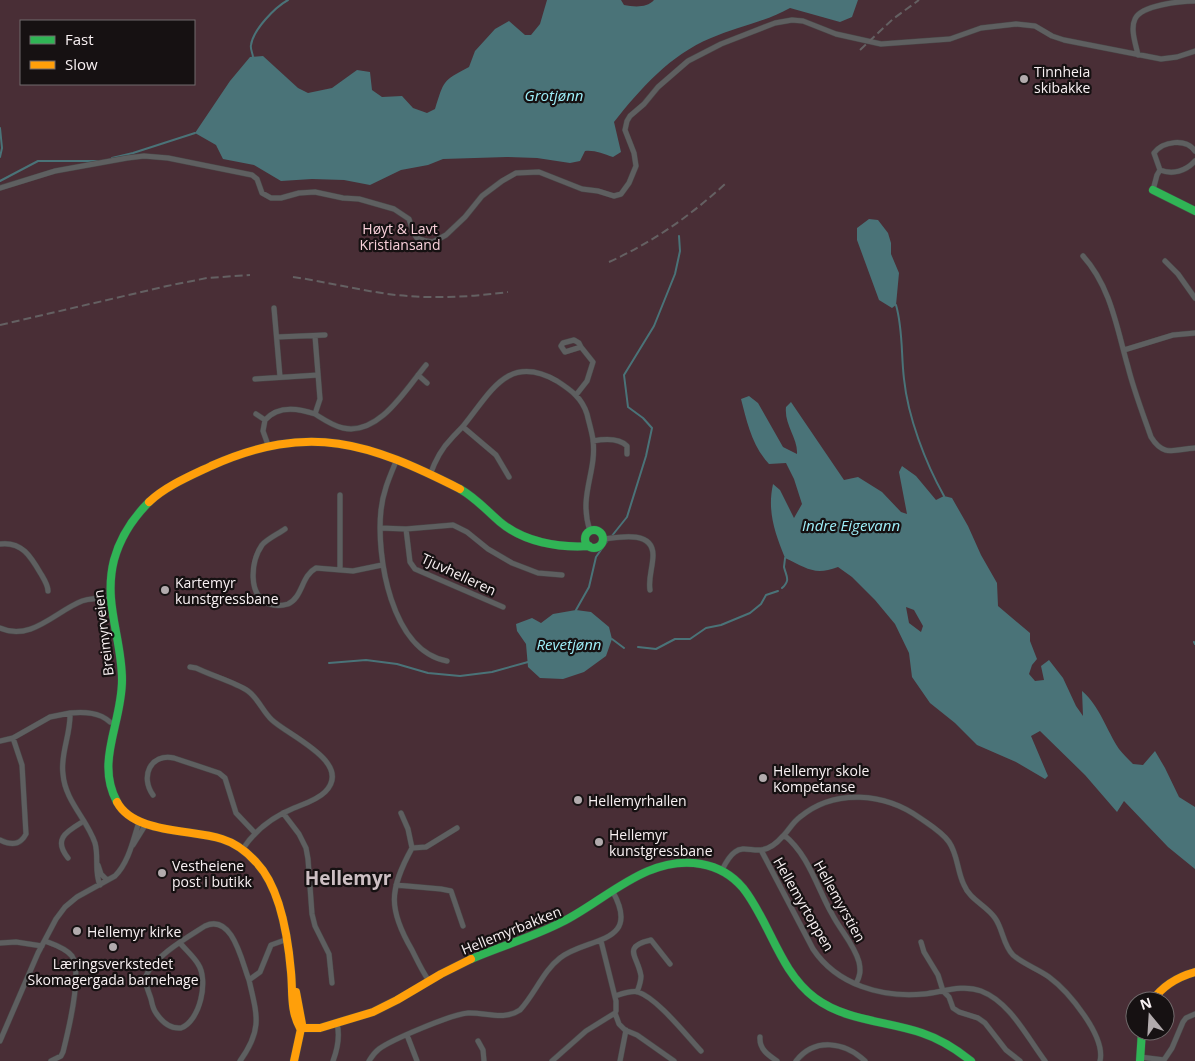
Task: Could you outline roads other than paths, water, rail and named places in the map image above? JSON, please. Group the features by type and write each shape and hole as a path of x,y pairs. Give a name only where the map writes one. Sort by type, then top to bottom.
{"street":[{"path":"1138,55 1134,32 1136,16 1162,5 1195,1"},
{"path":"0,188 69,168 144,156 163,157 252,175 257,180 264,195 271,198 315,192 358,199 389,207 410,219 417,238 433,242 446,235 465,217 482,196 516,173 540,172 582,189 614,196 621,194 629,183 636,166 634,153 625,130 627,121 632,113 644,104 658,87 694,57 721,44 780,22 803,21 836,34 881,44 950,38 993,26 1031,25 1064,40 1153,58 1185,55 1195,50"},
{"path":"1160,170 1154,154 1160,148 1170,143 1184,144 1189,145 1195,151"},
{"path":"1160,170 1175,173 1187,169 1195,161"},
{"path":"1160,170 1153,190 1195,211"},
{"path":"1083,256 1094,270 1107,297 1119,329 1142,413 1151,437 1155,443 1165,450 1195,448"},
{"path":"1166,261 1195,298"},
{"path":"274,308 280,377"},
{"path":"1124,350 1173,335 1195,333"},
{"path":"277,337 324,335"},
{"path":"315,336 320,399 315,414"},
{"path":"576,394 586,385 593,364 589,356 580,347"},
{"path":"268,445 264,431 265,420 274,413 289,409 315,414 341,428 352,429 365,426 387,412 426,365"},
{"path":"430,475 442,449 463,427 494,387 503,379 513,374 526,371 537,373 553,379 576,394 585,409 594,441 585,501 588,533 586,541 589,546 597,547 602,544 604,539"},
{"path":"255,379 318,375"},
{"path":"418,375 427,383"},
{"path":"256,414 265,420"},
{"path":"463,427 496,454 509,477"},
{"name":"Breimyrveien","path":"294,1061 300,1028 294,1009 291,971 276,898 270,882 261,868 242,850 219,838 143,823 130,817 120,807 110,790 107,760 120,703 122,671 111,608 111,572 120,544 132,521 151,499 165,489 233,457 268,445 305,441 333,442 367,448 397,459 430,475 473,497 504,525 520,535 544,543 589,546"},
{"path":"594,441 623,442 627,446 627,454"},
{"path":"397,459 384,492 381,508 382,565 402,628 424,650 435,658 447,661"},
{"path":"340,494 340,570"},
{"path":"380,528 406,529 454,524 488,549 512,563 538,573 562,575"},
{"path":"285,529 264,543 256,558 254,588 258,596 265,602 279,606 291,602 296,597 307,575 316,568 353,571 382,565"},
{"name":"Tjuvhelleren","path":"406,529 410,562 416,569 503,607"},
{"path":"565,545 595,529 600,531 604,539"},
{"path":"604,539 630,536 649,543 653,553 649,578 650,590"},
{"path":"0,544 16,544 27,552 49,589 48,591"},
{"path":"0,628 15,631 36,627 84,600 110,598"},
{"path":"190,667 249,692 276,724 320,754 328,762 331,770 332,779 325,792 266,822 242,850"},
{"path":"0,741 13,738 41,721 56,715 80,712 95,714 110,722"},
{"path":"70,713 63,776 69,796 93,837 98,865 101,874 107,880"},
{"path":"0,840 15,844 24,839 26,834 22,765 13,738"},
{"path":"153,795 147,784 147,776 151,765 160,758 174,758 197,767 215,771 225,778 236,813 255,833"},
{"name":"Hellemyrtoppen","path":"722,870 731,855 737,851 745,849 761,850 772,846 795,821 809,810 828,802 853,797 876,798 894,803 920,818 949,842 967,891 994,916 1005,943 1012,954 1048,977 1072,999 1098,1042 1101,1052 1100,1061"},
{"path":"283,813 299,834 306,848 312,914 314,924 329,954 332,983"},
{"path":"401,814 408,829 412,848 401,869 396,885 394,907 396,921 429,981"},
{"path":"68,858 62,848 62,838 68,831 84,821"},
{"path":"0,1041 53,924 65,907 120,871 143,823"},
{"path":"412,848 426,847 457,828"},
{"name":"Hellemyrstien","path":"784,835 793,843 809,867 832,915 856,954 860,975 856,984"},
{"name":"Hellemyrtoppen","path":"761,850 818,956 834,972 873,991 896,994 925,994 959,989 975,989 990,996 1008,1011 1045,1061"},
{"name":"Hellemyrbakken","path":"300,1028 313,1031 357,1018 402,997 472,958 532,937 576,916 634,879 674,862 704,864 722,870 737,882 752,900 786,964 816,999 850,1015 929,1036 953,1047 971,1061"},
{"path":"98,865 96,873 100,885"},
{"path":"396,885 441,888 451,892 463,926"},
{"path":"369,1061 379,1049 407,1035 462,1014 473,1013 504,1016 516,1012 524,1006 561,957 601,940 614,932 620,923 620,907 613,892"},
{"path":"180,943 199,964 203,983 198,1007 185,1027 177,1028 169,1026 155,1012 146,986 146,978 158,960 180,943 209,924 223,926 234,939 249,980 256,1011 257,1024 252,1040 240,1061"},
{"path":"249,980 260,972 271,945 285,940"},
{"path":"601,940 614,996 615,1013 619,1024 674,1061"},
{"path":"637,992 641,978 634,956 636,945 652,940 670,964"},
{"path":"921,942 924,952 938,976 943,991 955,1010 978,1018 985,1023 1006,1050 1020,1061"},
{"path":"0,943 43,943 64,950 71,956 74,962 76,977 73,1007 63,1052 61,1056 51,1061"},
{"path":"1159,991 1171,981 1195,972"},
{"path":"614,996 637,992 656,1003 701,1051"},
{"path":"552,1061 586,1031 615,1013"},
{"path":"1141,1041 1140,1059 1164,1060 1172,1048 1183,1022 1186,1018 1195,1014"},
{"path":"333,1061 339,1036 337,1023"},
{"path":"620,1061 626,1030"},
{"path":"407,1035 417,1061"},
{"path":"760,1037 760,1044 764,1052 777,1061"},
{"path":"478,1041 483,1050 484,1061"},
{"path":"796,1061 809,1050 828,1045 848,1048 865,1061"}],"water":[{"name":"Grotjønn","path":"547,0 621,0 624,5 644,6 654,0 858,0 852,17 840,22 790,8 696,45 669,63 657,74 614,122 621,152 613,157 599,152 585,151 580,161 570,163 537,158 507,157 443,159 428,165 401,170 370,185 344,180 312,179 281,181 254,165 223,159 216,145 195,133 230,81 250,57 263,56 298,88 308,93 332,88 357,70 370,72 372,90 382,97 402,96 413,108 427,113 435,109 445,83 469,67 475,51 495,29 509,21 525,35 531,35 540,24"},
{"path":"869,219 878,220 888,233 891,243 891,254 899,273 896,305 892,308 879,300 857,240 857,228"},
{"name":"Indre Eigevann","path":"749,396 758,403 783,447 797,454 797,448 786,414 786,407 791,402 844,480 858,477 882,492 901,512 907,514 899,472 902,466 916,476 936,500 944,496 952,498 997,583 998,606 1030,633 1030,641 1037,659 1032,665 1029,674 1035,681 1044,680 1041,666 1049,660 1063,678 1076,706 1083,716 1082,691 1093,703 1119,749 1127,758 1133,764 1143,765 1155,751 1179,797 1195,807 1195,869 1168,847 1124,801 1117,812 1085,775 1040,731 1031,736 1048,776 1045,779 1016,762 977,745 955,723 930,703 912,677 909,653 895,624 852,577 838,567 830,570 816,571 785,558 773,522 771,494 773,484 780,490 794,518 802,504 794,479 786,463 769,464 758,449 741,399","holes":["906,607 914,610 923,626 921,632 909,623"]},
{"name":"Revetjønn","path":"576,610 591,612 609,627 612,639 606,656 584,672 563,679 540,678 528,667 526,644 517,631 516,624 532,618 541,623 553,614"}],"waterway":[{"path":"253,57 251,47 260,26 271,13 288,0"},
{"path":"0,128 2,148 0,157"},
{"path":"112,158 195,133"},
{"path":"0,181 38,161 100,161"},
{"path":"611,537 627,517 646,456 652,428 643,418 628,407 624,375 654,326 675,274 680,251 679,236"},
{"path":"896,305 901,332 904,379 909,409 930,469 944,496"},
{"path":"576,610 589,587 596,557 608,540"},
{"path":"782,588 787,580 784,567 785,558"},
{"path":"638,647 656,649 675,639 690,639 706,628 721,625 750,613 761,604 766,595 778,591"},
{"path":"612,639 624,648"},
{"path":"329,663 366,660 397,664 428,673 460,676 492,672 528,662"}],"railway":[{"path":"860,50 893,19 919,0"},
{"path":"609,262 641,246 670,228 725,184"},
{"path":"0,325 167,286 207,278 250,275"},
{"path":"293,277 396,295 424,297 452,297 508,292"}],"place":[{"name":"Tinnheia skibakke","path":"1024,79"},
{"name":"Kartemyr kunstgressbane","path":"165,590"},
{"name":"Hellemyr skole Kompetanse","path":"763,778"},
{"name":"Hellemyrhallen","path":"578,800"},
{"name":"Hellemyr kunstgressbane","path":"599,842"},
{"name":"Vestheiene post i butikk","path":"162,873"},
{"name":"Hellemyr kirke","path":"77,931"},
{"name":"Læringsverkstedet Skomagergada barnehage","path":"113,947"}],"district":[{"name":"Hellemyr","path":"348,878"}],"park label":[{"name":"Høyt & Lavt Kristiansand","path":"400,236"}]}
